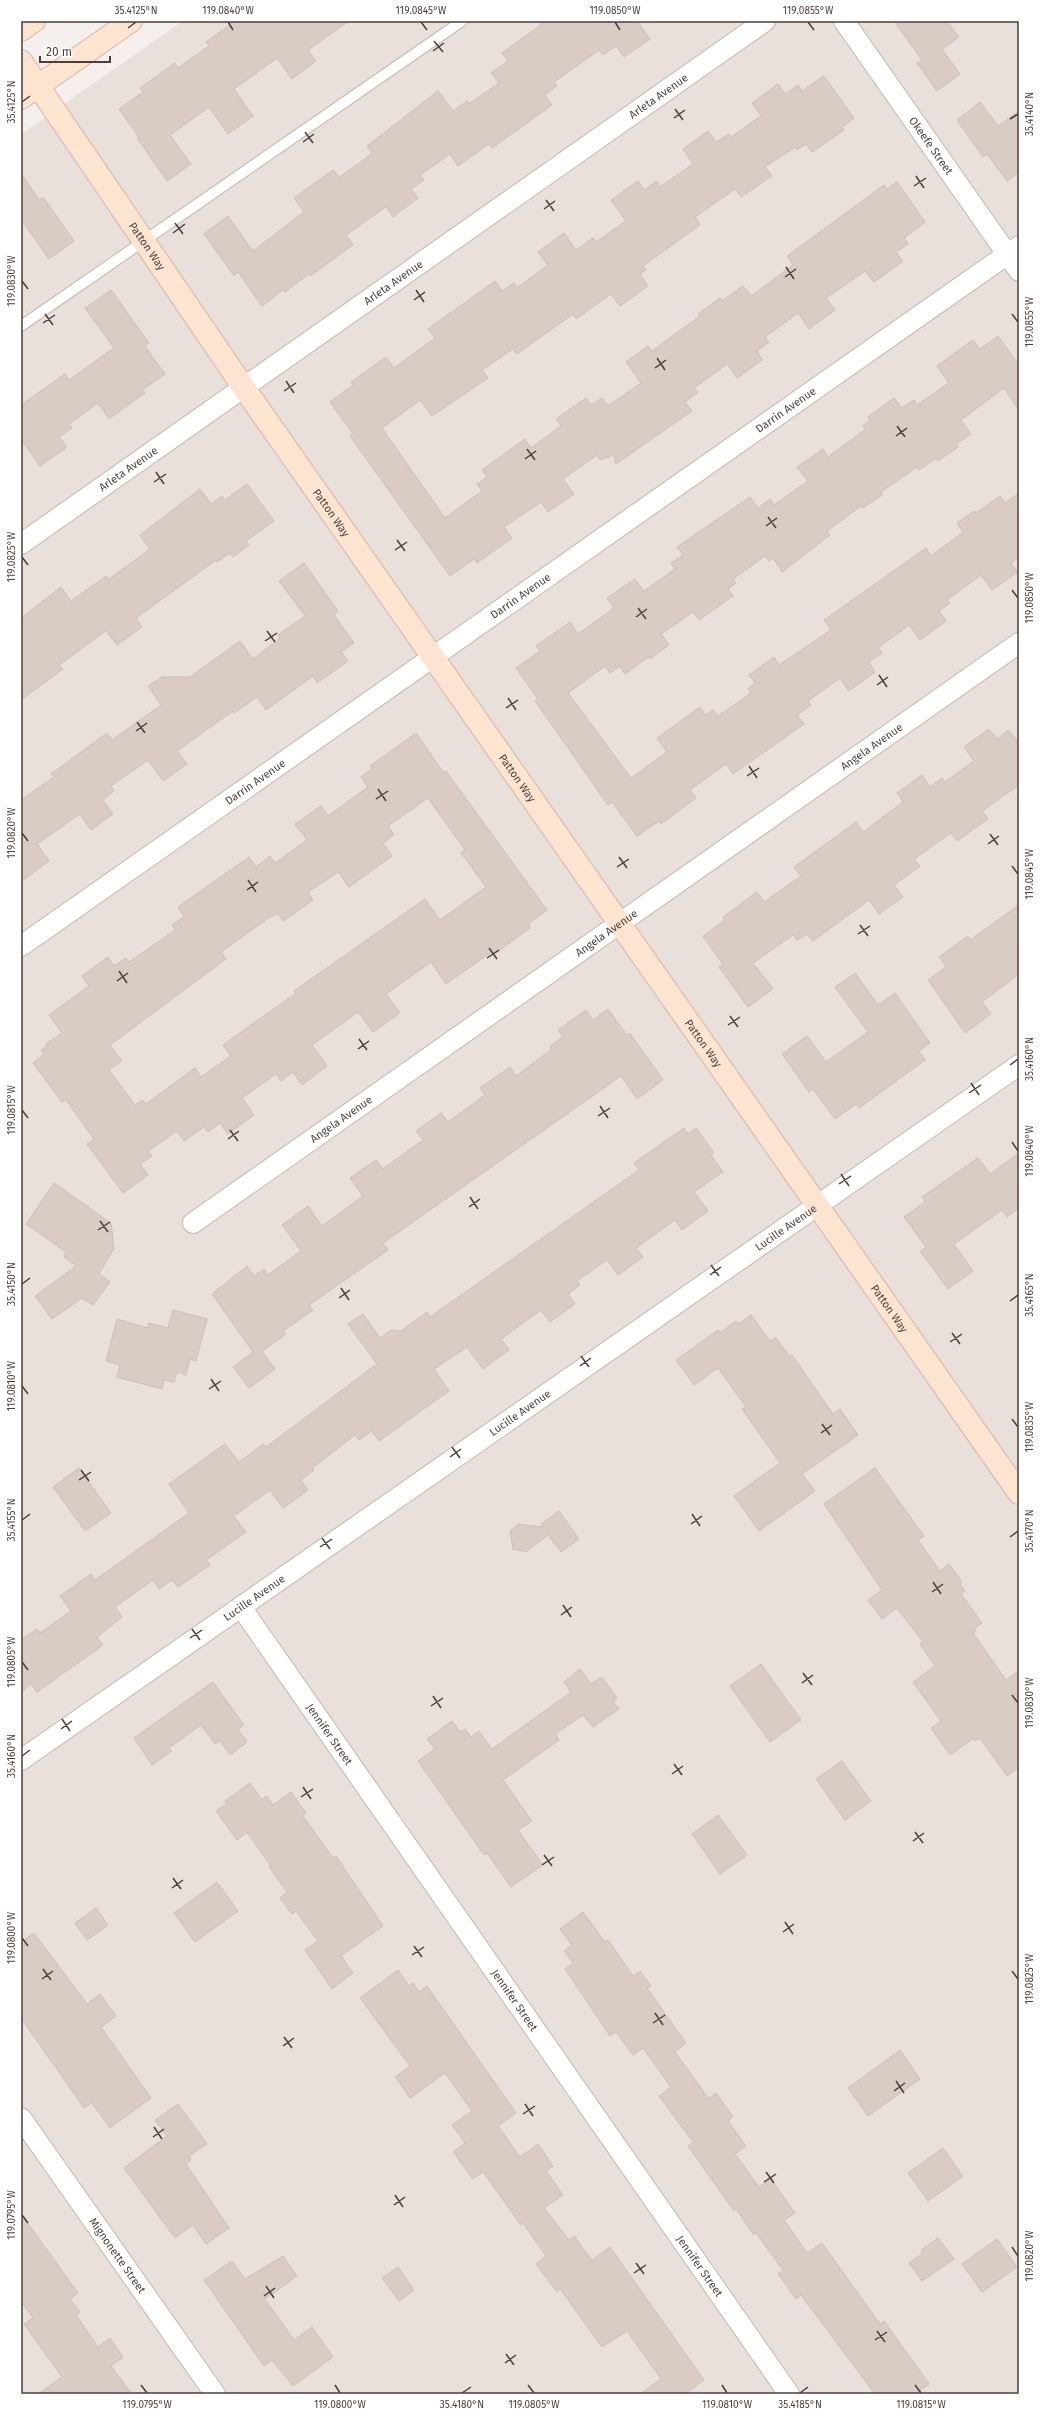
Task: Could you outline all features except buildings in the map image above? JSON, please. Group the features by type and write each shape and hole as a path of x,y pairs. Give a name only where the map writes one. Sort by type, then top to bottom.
{"street":[{"path":"21,30 34,21"},
{"path":"21,98 131,21"},
{"name":"Arleta Avenue","path":"21,544 765,21"},
{"name":"Okeefe Street","path":"844,21 1013,250 1019,271"},
{"name":"Patton Way","path":"21,61 39,85 244,388 1019,1492"},
{"name":"Darrin Avenue","path":"21,946 1013,250"},
{"name":"Angela Avenue","path":"193,1223 1019,643"},
{"name":"Lucille Avenue","path":"21,1760 1019,1065"},
{"name":"Jennifer Street","path":"241,1607 789,2394"},
{"name":"Mignonette Street","path":"21,2118 215,2394"}],"lane":[{"path":"21,326 462,21"}],"shaded area":[{"path":"183,21 1019,21 1019,2394 21,2394 21,134"}]}
